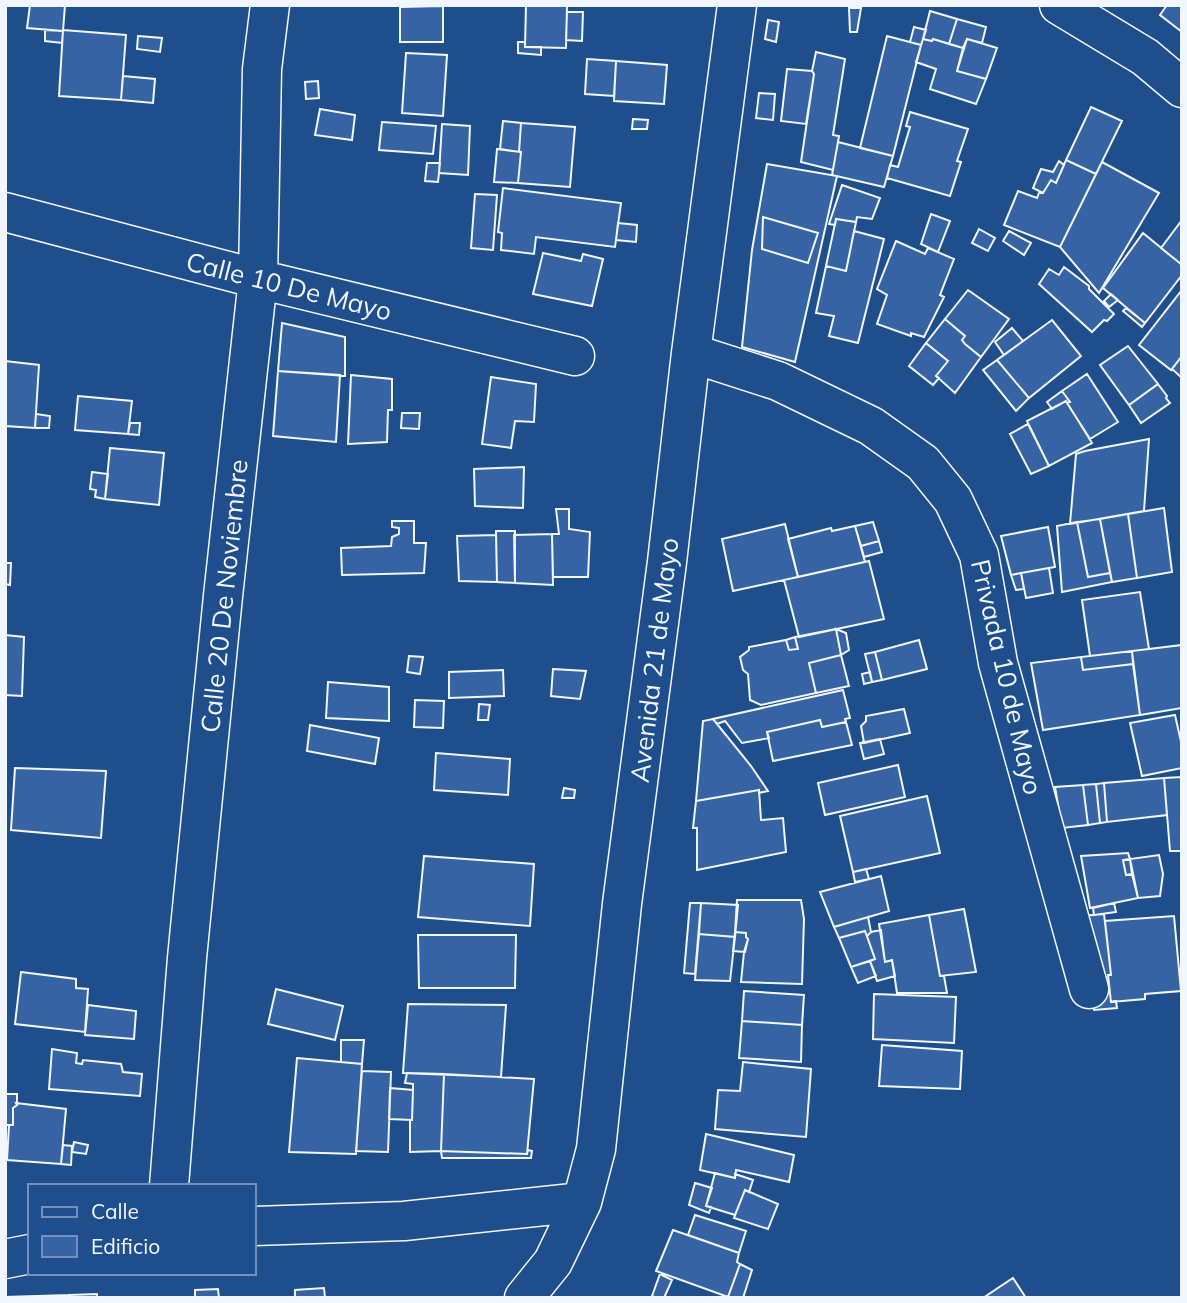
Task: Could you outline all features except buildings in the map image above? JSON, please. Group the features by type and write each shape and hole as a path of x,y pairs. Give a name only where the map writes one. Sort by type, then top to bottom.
{"street":[{"name":"Calle 20 De Noviembre","path":"169,1184 187,958 221,610 258,279 262,69 270,5"},
{"name":"Avenida 21 de Mayo","path":"524,1298 553,1262 582,1202 596,1149 622,904 737,5"},
{"path":"1059,5 1145,57 1182,88"},
{"name":"Calle 10 De Mayo","path":"5,212 258,279 575,356"},
{"name":"Privada 10 de Mayo","path":"691,353 778,381 871,426 923,463 953,500 979,555 998,663 1089,989"},
{"path":"256,1226 404,1221 582,1202"},
{"path":"5,1259 28,1254"}]}
